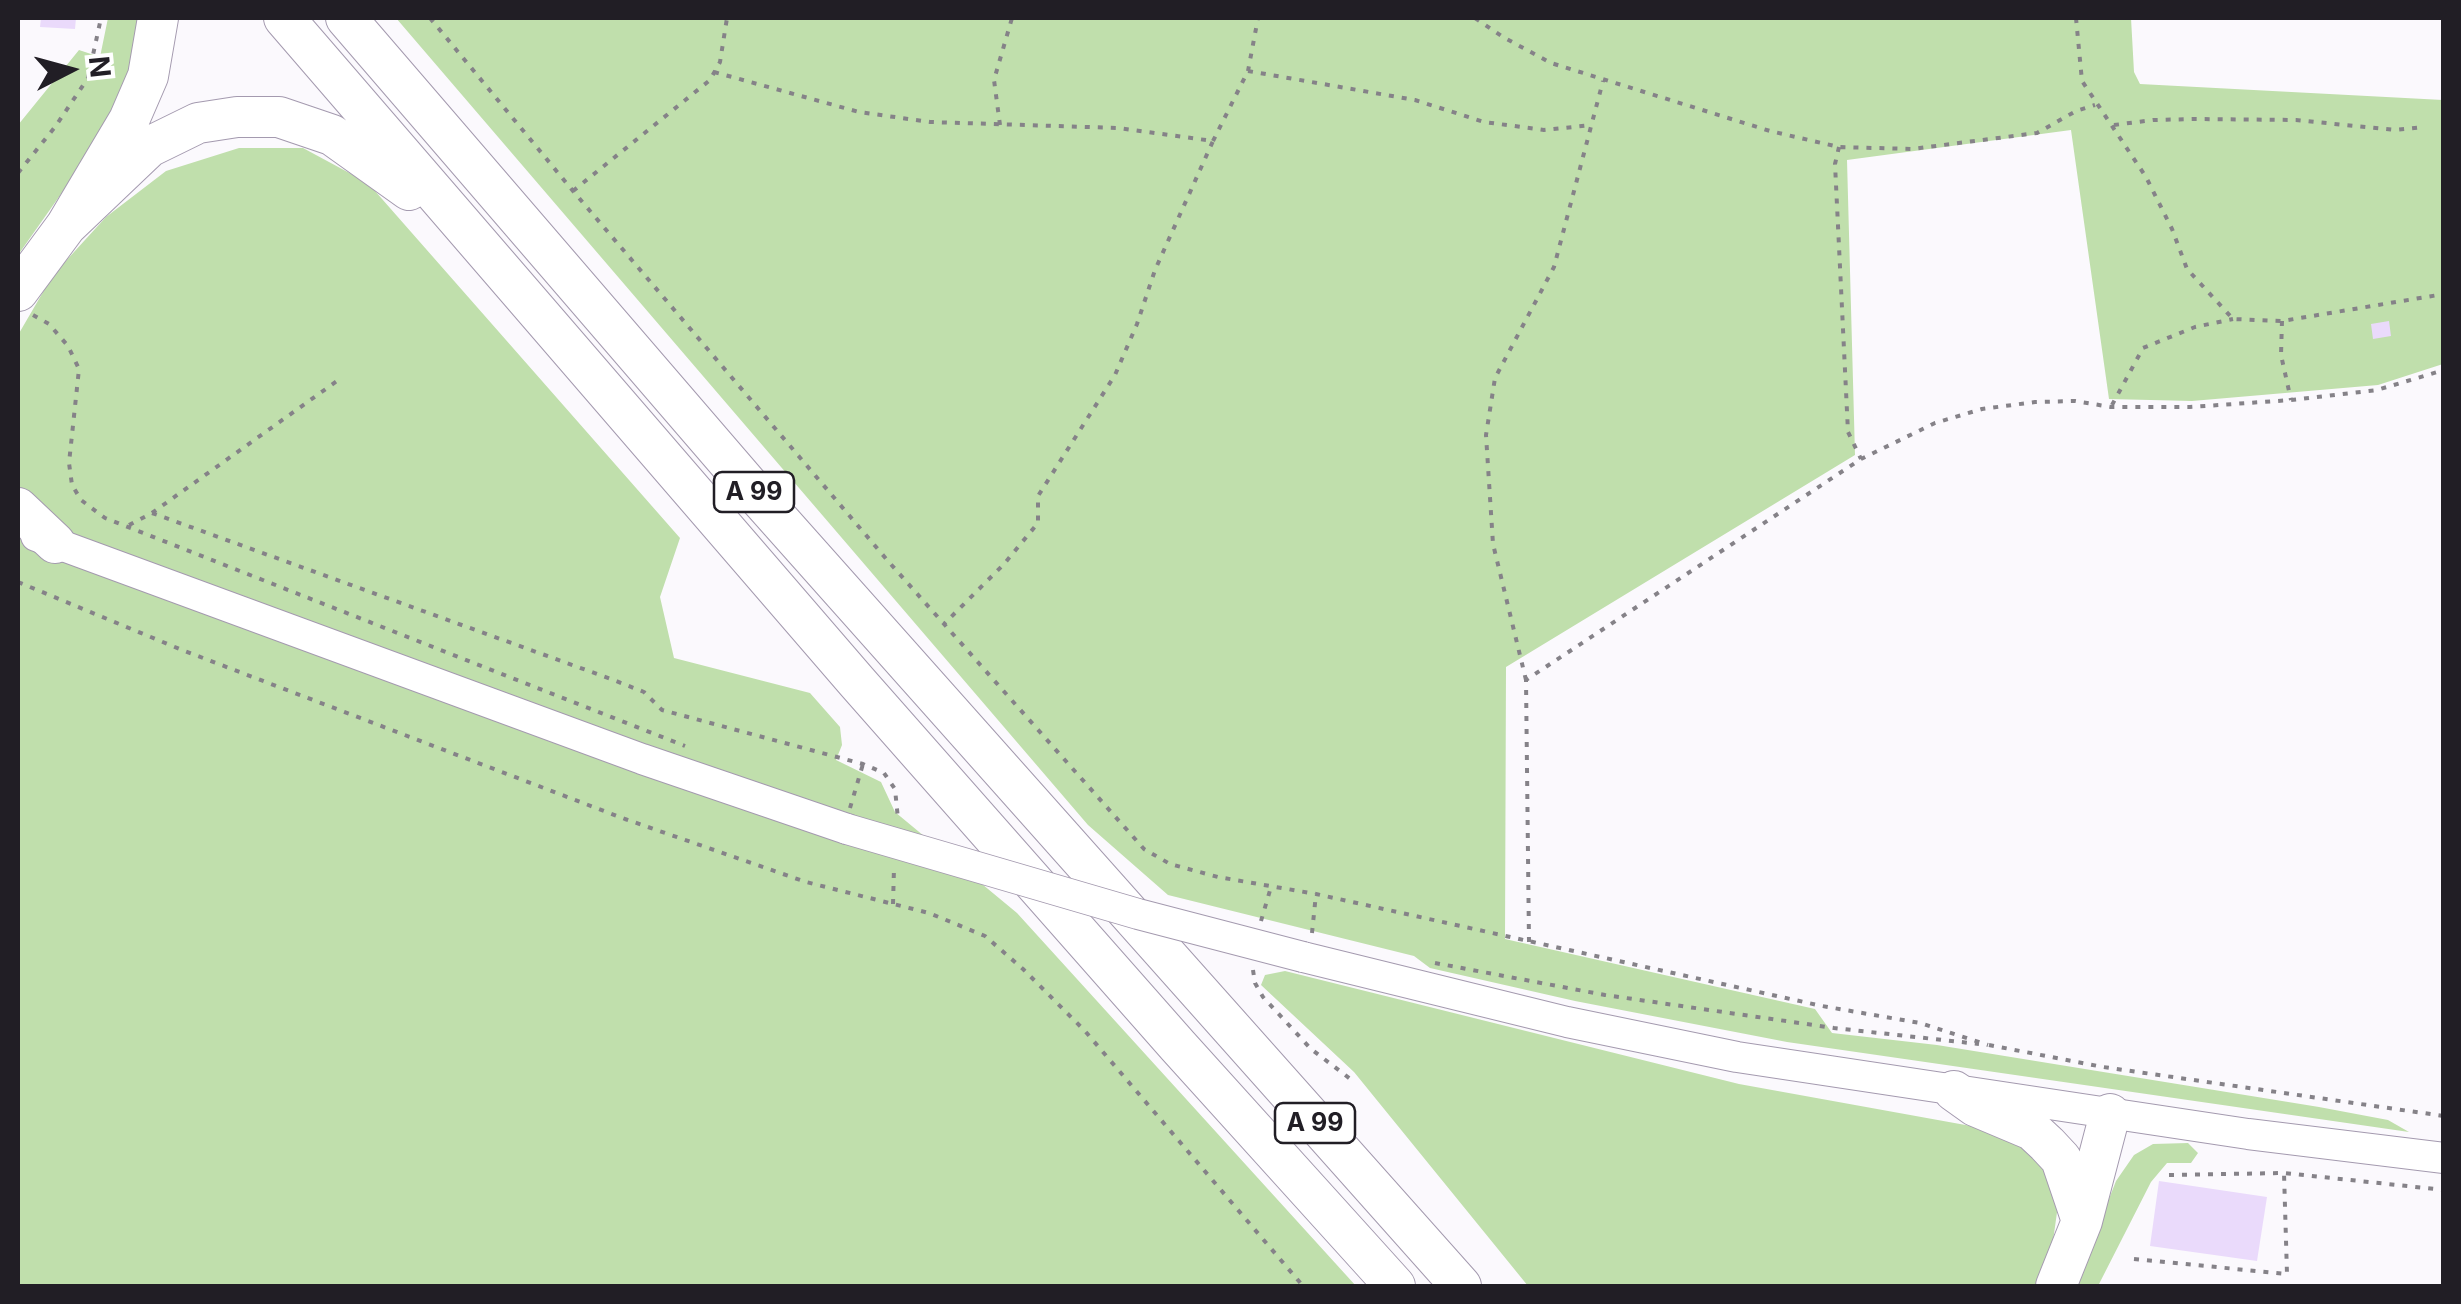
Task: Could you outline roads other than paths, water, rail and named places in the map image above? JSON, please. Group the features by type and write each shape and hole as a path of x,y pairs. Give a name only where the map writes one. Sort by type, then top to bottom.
{"highway":[{"path":"21,300 129,120 148,76 158,18"},
{"name":"A 99","path":"284,18 960,798 1396,1286"},
{"name":"A 99","path":"346,18 768,508 1461,1286"},
{"path":"66,226 149,147 198,123 237,117 279,117 332,135 366,156 404,188 445,206"},
{"path":"18,508 36,536"},
{"path":"1954,1091 1975,1106 2032,1130 2047,1144 2060,1159 2082,1221"},
{"path":"2056,1286 2082,1221 2110,1114"}],"main road":[{"path":"36,536 676,772 850,813 1138,914 1307,944 1567,1022 1737,1057 2110,1114 2444,1158"}]}
